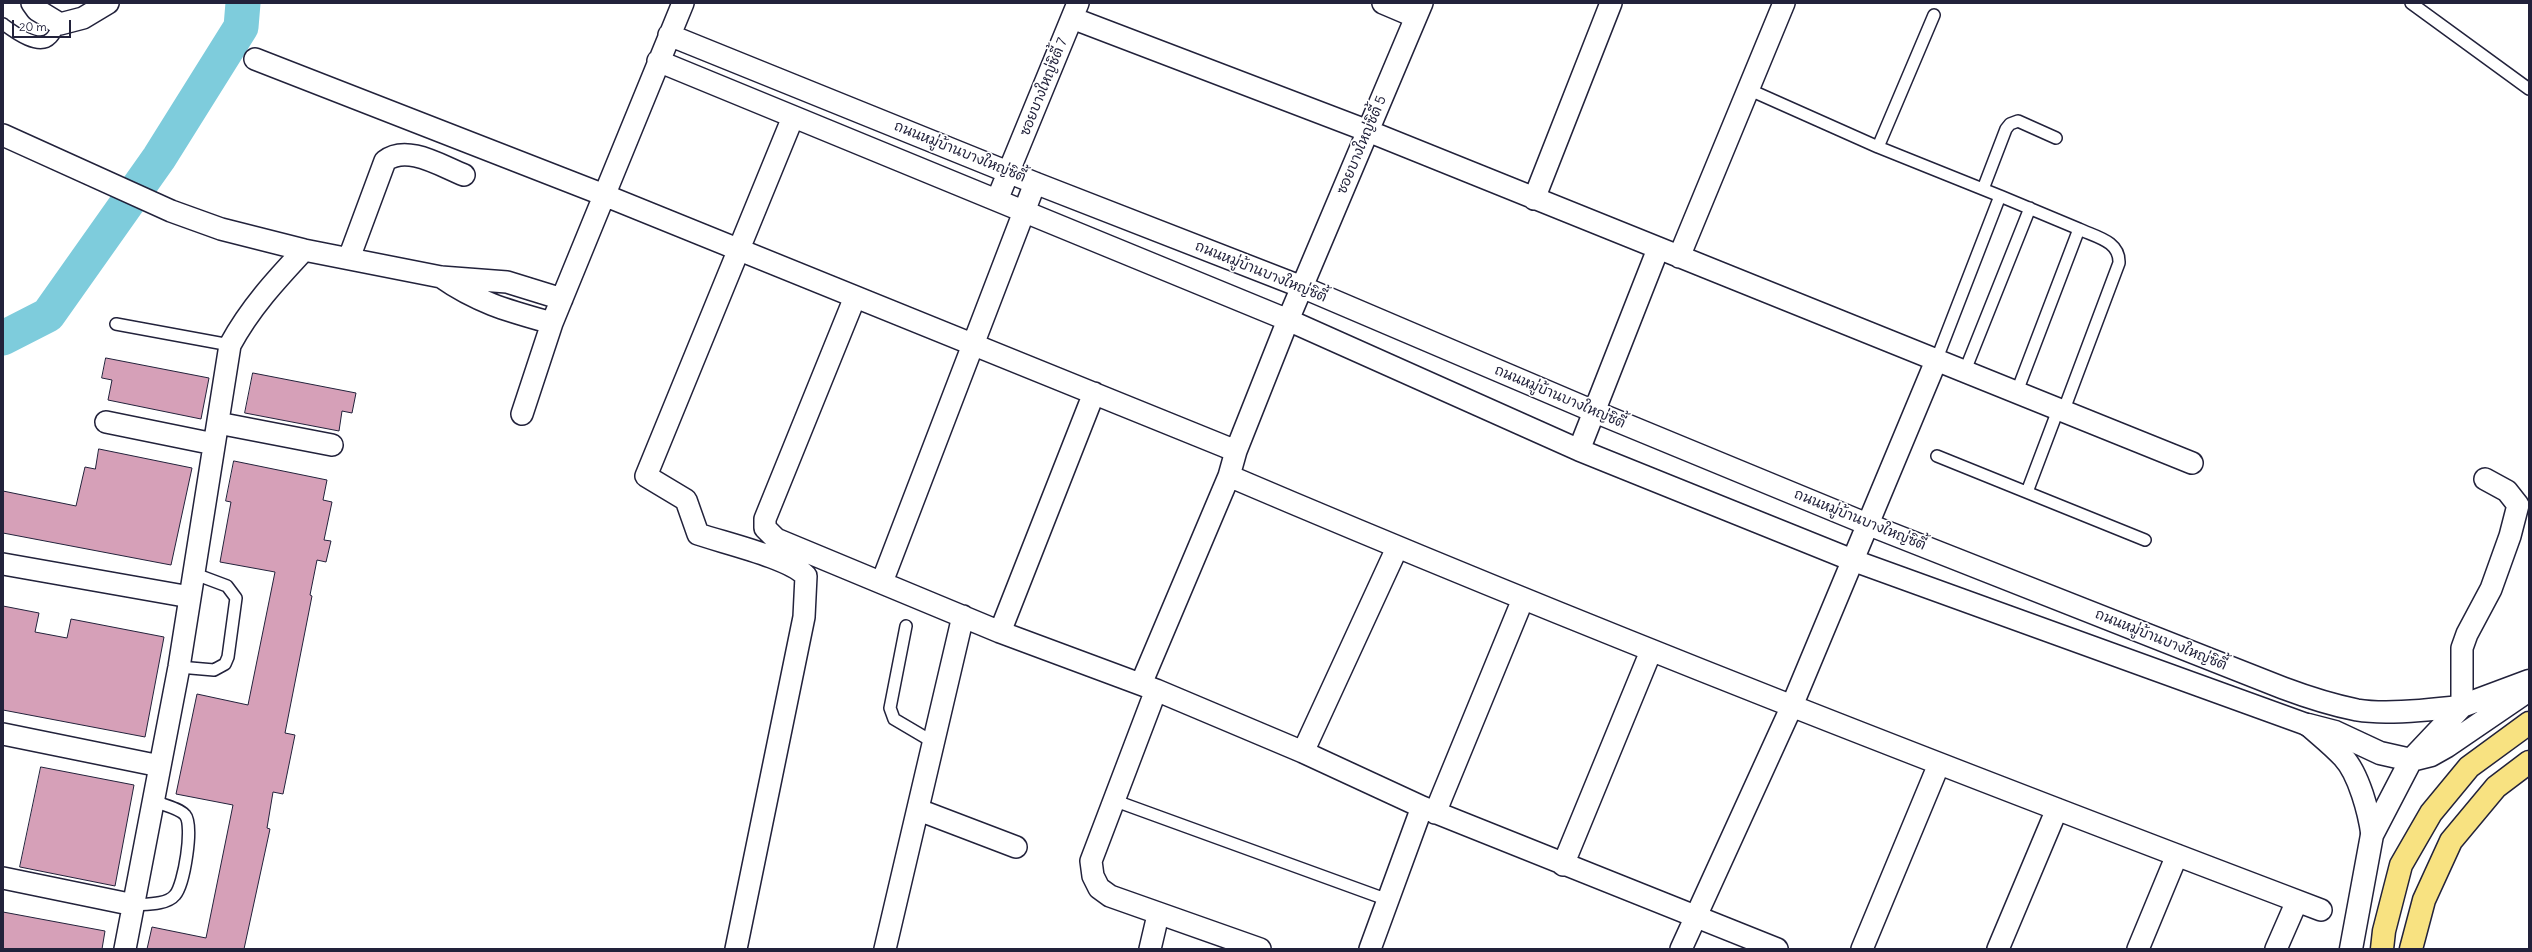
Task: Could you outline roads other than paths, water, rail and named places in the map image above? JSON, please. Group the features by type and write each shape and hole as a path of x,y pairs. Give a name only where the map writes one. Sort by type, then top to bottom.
{"main road":[{"path":"2351,949 2372,835 2412,760 2462,706 2529,681"},
{"path":"2308,725 2335,732 2380,753 2412,760 2431,755 2447,746 2529,690"},
{"path":"2382,949 2384,931 2401,865 2432,813 2469,767 2529,723"},
{"path":"2411,949 2424,900 2452,841 2496,787 2529,762"}],"street":[{"path":"32,3 37,10 60,24 83,18 108,3"},
{"path":"522,414 552,323 683,3"},
{"path":"1382,3 1419,10"},
{"path":"1534,199 1611,3"},
{"path":"1679,257 1750,90 1784,3"},
{"path":"1075,10 1534,199 2016,394 2192,463"},
{"name":"ซอยบางใหญ่ซิตี้ 7","path":"997,200 1010,172 1075,10"},
{"name":"ซอยบางใหญ่ซิตี้ 5","path":"1260,949 1158,915 1110,896 1099,888 1093,876 1091,861 1113,800 1149,687 1230,476 1236,451 1288,320 1419,10"},
{"name":"ถนนหมู่บ้านบางใหญ่ซิตี้","path":"669,35 1035,183 1302,287 1593,412 1867,524 2307,697 2358,710 2382,711 2462,706"},
{"path":"255,59 604,195 972,346 1094,393 1236,451"},
{"name":"ถนนหมู่บ้านบางใหญ่ซิตี้","path":"658,61 1288,320 1579,450 1852,560 2308,725 2344,757 2351,768 2370,817 2372,835"},
{"path":"736,949 804,617 806,576 800,569 780,561 698,534 686,500 646,476 793,117"},
{"path":"3,135 171,211 221,229 304,250 441,277 507,282 562,299"},
{"path":"349,258 385,161 393,155 415,156 464,175"},
{"path":"882,582 1035,183"},
{"path":"1579,450 1658,249"},
{"path":"125,949 179,667 195,574 230,344 244,318 259,298 304,250"},
{"path":"441,277 465,294 497,308 552,323"},
{"path":"855,297 765,519 765,528 776,539 1000,632 1149,687 1303,752 1429,810 1563,865 1777,949"},
{"path":"1681,949 1791,708 1936,361"},
{"path":"1000,632 1094,393"},
{"path":"106,422 214,444"},
{"path":"218,424 332,445"},
{"path":"1230,476 1397,548 1791,708 2321,910"},
{"path":"2462,706 2462,648 2491,588 2510,536 2518,505 2507,491 2485,479"},
{"path":"1303,752 1397,548"},
{"path":"3,564 190,597"},
{"path":"1370,949 1388,900 1523,599"},
{"path":"885,949 919,810 933,742 963,616"},
{"path":"1563,865 1651,651"},
{"path":"3,734 160,766"},
{"path":"1862,949 1938,764"},
{"path":"1998,949 2057,809"},
{"path":"919,810 1016,847"},
{"path":"2138,949 2177,855"},
{"path":"3,878 134,905"},
{"path":"2276,949 2297,901"},
{"path":"1150,949 1158,915"}],"lane":[{"path":"2411,3 2529,89"},
{"path":"1878,147 1934,15"},
{"path":"3,24 36,42 43,42 51,38 60,24"},
{"path":"1750,90 1878,147 2080,229 2112,244 2118,252 2118,263 2061,411 2027,492"},
{"path":"1983,189 2006,129 2010,124 2018,121 2056,138"},
{"path":"1936,361 2000,196"},
{"path":"1964,373 2030,208"},
{"path":"2016,394 2080,229"},
{"path":"116,324 230,344"},
{"path":"1937,456 2145,540"},
{"path":"179,667 214,670 225,664 228,657 236,598 227,586 195,574"},
{"path":"906,626 890,708 894,719 933,742"},
{"path":"1113,800 1388,900"},
{"path":"134,905 168,900 176,895 180,886 190,832 189,821 184,814 154,801"}],"waterway":[{"path":"3,338 48,315 159,158 241,27 243,3"}]}
